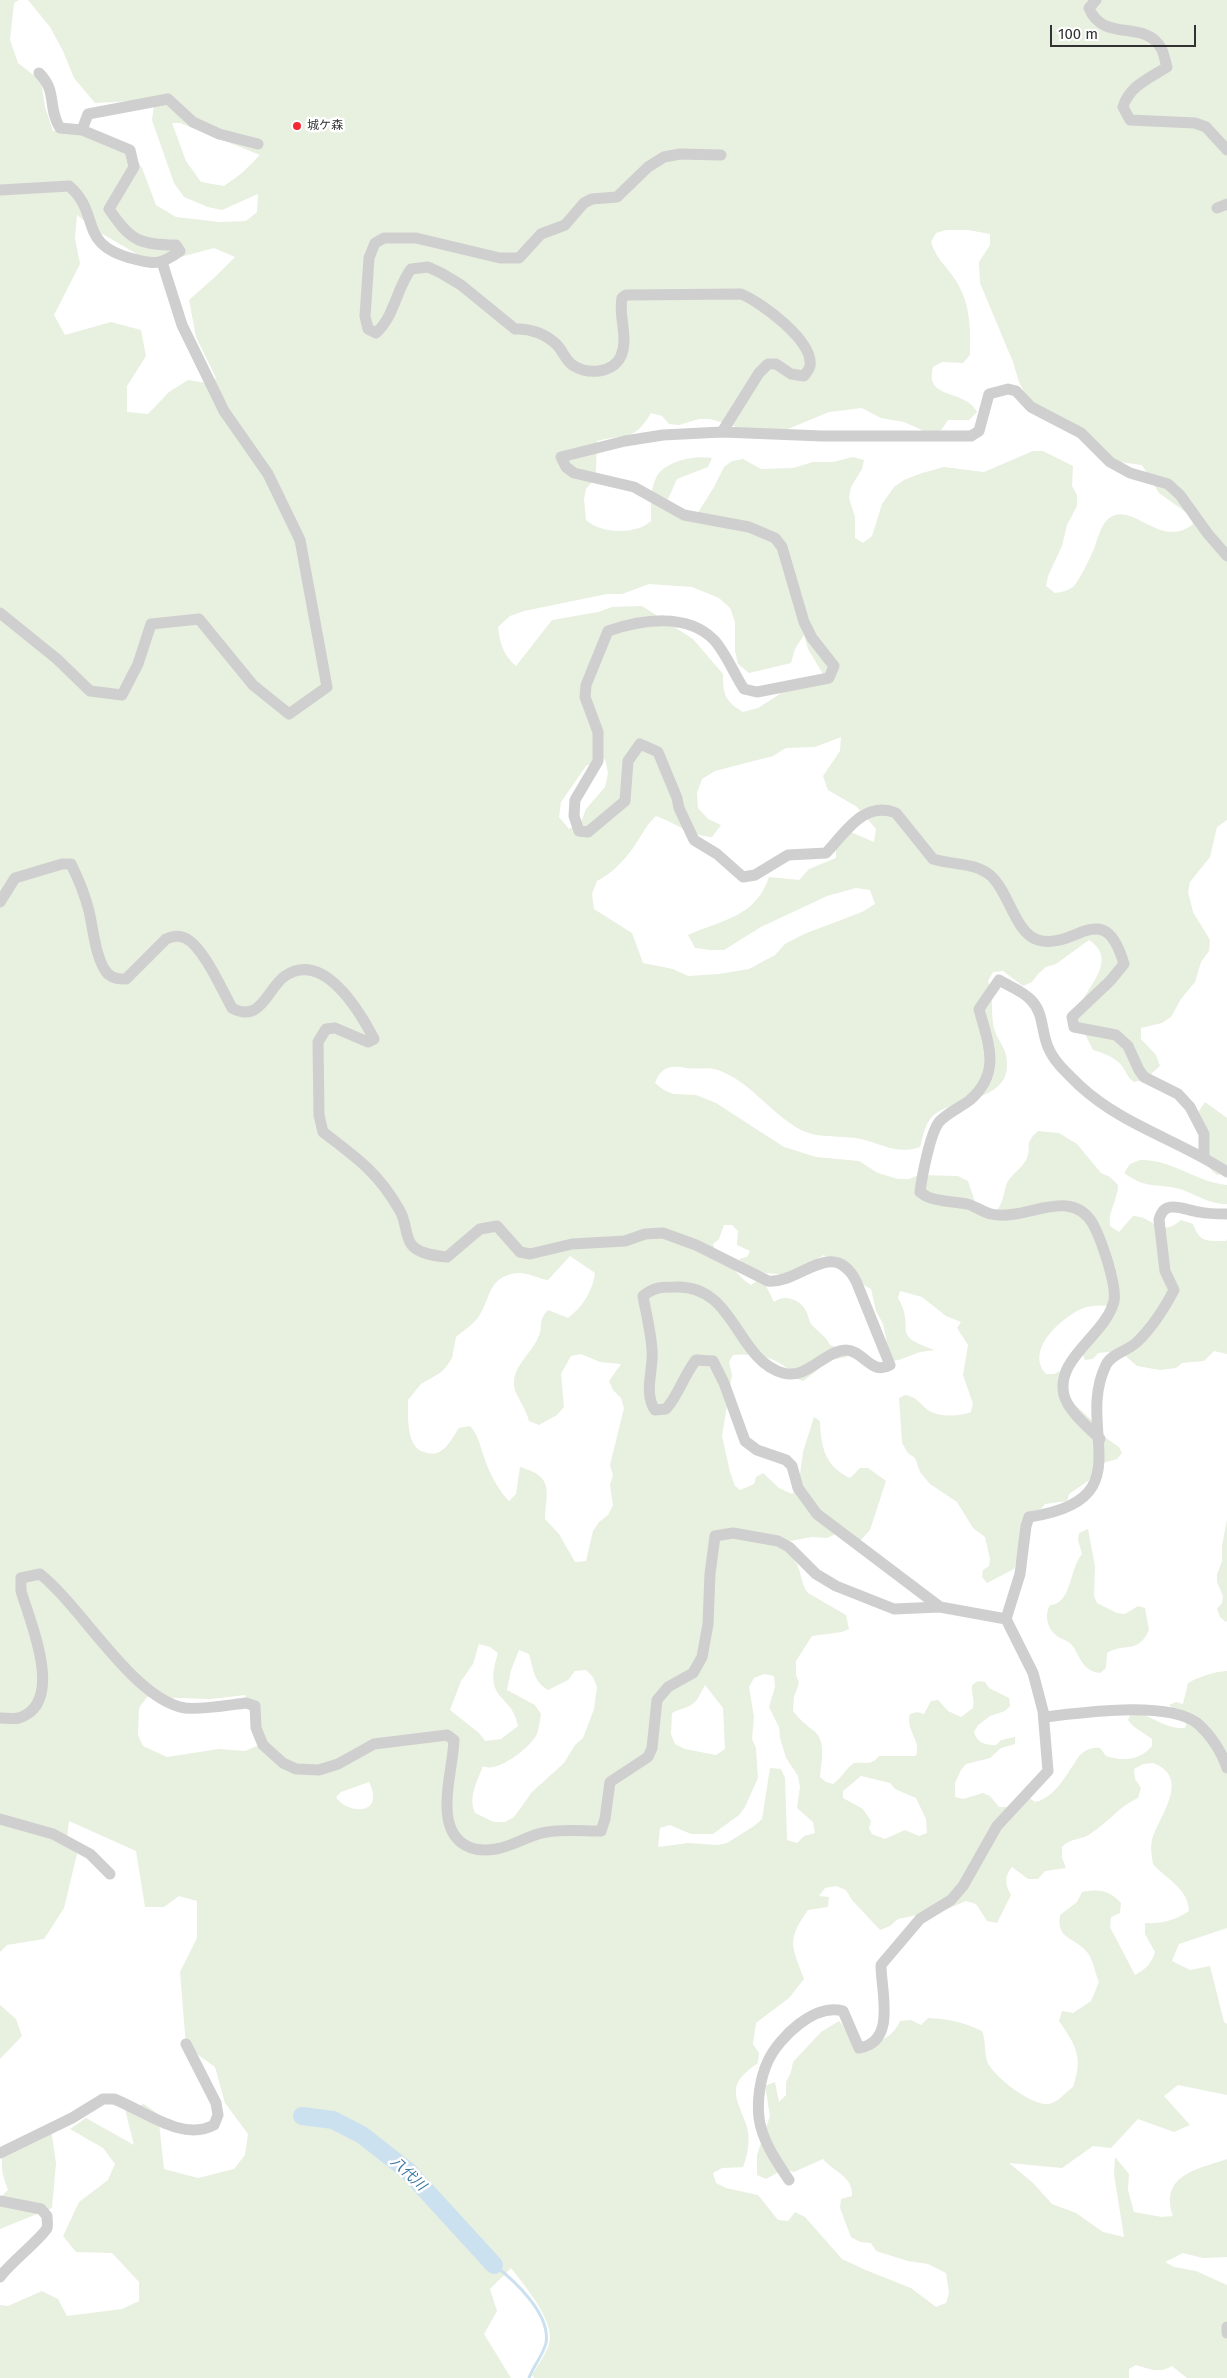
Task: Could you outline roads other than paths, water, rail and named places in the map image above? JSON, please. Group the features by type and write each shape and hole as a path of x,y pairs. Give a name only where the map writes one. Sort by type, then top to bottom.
{"street":[{"path":"1096,0 1088,8 1092,17 1100,25 1145,34 1162,48 1167,67 1130,91 1125,100 1123,107 1130,120 1195,123 1206,127 1227,150"},
{"path":"0,190 69,186 80,196 94,234 104,249 119,256 153,264 162,262 180,251 176,245 149,245 124,231 109,209 134,167 130,150 82,130 60,128 55,119 49,83 39,73"},
{"path":"82,130 88,114 168,99 193,122 219,134 258,144"},
{"path":"721,155 680,154 664,157 648,167 617,196 592,199 584,203 565,225 542,234 519,258 500,258 416,238 384,238 375,243 369,258 365,316 368,329 376,333 385,325 411,269 428,267 461,285 515,329 526,328 543,335 557,345 572,365 583,371 602,372 612,366 621,356 624,335 620,306 622,298 626,295 741,294 752,298 797,335 810,360 810,368 804,376 791,374 776,364 768,364 759,373 722,432"},
{"path":"0,614 57,659 90,691 122,695 138,664 151,624 199,619 253,686 289,714 327,687 300,540 268,474 224,411 182,325 162,262"},
{"path":"1204,1158 1204,1134 1190,1107 1184,1100 1178,1094 1144,1077 1128,1046 1116,1035 1074,1027 1072,1017 1110,981 1124,964 1120,948 1112,936 1099,929 1088,929 1053,941 1038,940 1020,924 1001,889 992,877 982,870 971,866 933,859 896,812 872,810 861,815 826,854 788,855 756,876 743,877 717,854 694,840 679,808 677,798 658,752 640,744 628,761 625,801 588,832 580,831 574,816 575,800 598,761 598,732 585,697 586,685 599,649 608,631 633,622 662,621 693,626 714,640 744,689 756,692 829,678 834,670 832,662 812,638 804,622 782,547 774,538 749,526 684,515 634,487 574,473 566,468 561,457 625,441 722,432 822,436 971,436 979,431 989,394 1008,389 1016,391 1031,406 1081,433 1110,462 1130,473 1168,484 1180,494 1208,534 1227,556"},
{"path":"0,902 15,878 62,864 71,864 80,882 89,910 98,952 107,973 116,979 126,979 166,939 174,936 186,938 200,952 232,1008 238,1011 245,1012 255,1009 283,978 295,970 310,970 333,982 359,1011 374,1039 368,1042 335,1028 326,1029 318,1042 319,1115 323,1132 366,1164 388,1190 404,1217 411,1244 420,1251 447,1257 480,1229 497,1226 520,1252 530,1254 572,1244 625,1241 645,1234 663,1233 696,1245 778,1282 824,1262 841,1263 851,1272 856,1281 890,1365 884,1369 875,1368 849,1350 835,1351 807,1369 784,1374 764,1364 752,1351 739,1329 714,1300 702,1293 682,1286 653,1287 643,1296 652,1350 649,1389 651,1404 655,1410 666,1410 677,1396 688,1370 696,1360 713,1361 724,1383 745,1440 757,1450 786,1460 792,1466 802,1494 817,1514 940,1607"},
{"path":"1100,1439 1068,1404 1064,1396 1062,1380 1072,1361 1108,1316 1114,1300 1114,1287 1093,1224 1083,1212 1072,1205 1052,1206 1015,1214 992,1214 968,1204 928,1197 920,1192 926,1157 939,1122 977,1093 984,1086 990,1073 990,1052 978,1008 998,980 1031,1000 1040,1013 1047,1045 1054,1060 1080,1086 1103,1104 1145,1130 1204,1158 1227,1172"},
{"path":"789,2180 763,2133 759,2117 760,2088 768,2061 783,2040 801,2024 816,2014 833,2008 843,2011 859,2048 868,2046 877,2040 884,2025 881,1965 920,1919 951,1900 963,1886 997,1826 1048,1771 1044,1717 1033,1673 1006,1619 1020,1574 1026,1526 1029,1517 1054,1513 1072,1505 1087,1493 1095,1482 1100,1465 1099,1385 1106,1365 1110,1359 1138,1341 1165,1308 1174,1290 1165,1271 1159,1220 1160,1214 1164,1210 1176,1206 1197,1212 1227,1214"},
{"path":"0,1718 18,1718 30,1713 37,1704 43,1689 43,1669 21,1591 22,1578 40,1574 56,1586 111,1653 164,1702 186,1708 246,1703 255,1706 256,1728 263,1745 283,1763 296,1769 319,1770 338,1764 374,1744 447,1735 454,1740 448,1784 447,1809 449,1826 460,1844 470,1848 496,1849 547,1832 601,1830 605,1819 610,1782 648,1757 652,1748 657,1700 668,1687 694,1673 702,1657 708,1624 710,1574 715,1536 733,1533 778,1541 789,1547 816,1574 836,1586 894,1609 940,1607 1006,1619"},
{"path":"1044,1717 1090,1711 1142,1710 1184,1718 1196,1723 1212,1740 1227,1768"},
{"path":"0,1819 53,1834 90,1854 110,1874"},
{"path":"0,2153 72,2118 104,2099 120,2102 187,2131 204,2131 214,2126 218,2115 216,2103 186,2044"},
{"path":"0,2201 41,2209 47,2216 47,2228 9,2265 0,2277"},
{"path":"1227,2327 1227,2333"}],"waterway":[{"name":"八代川","path":"302,2116 333,2120 362,2135 408,2171 494,2265"},
{"path":"494,2265 521,2289 543,2321 546,2343 529,2378"}],"place":[{"name":"城ケ森","path":"297,126"}]}
